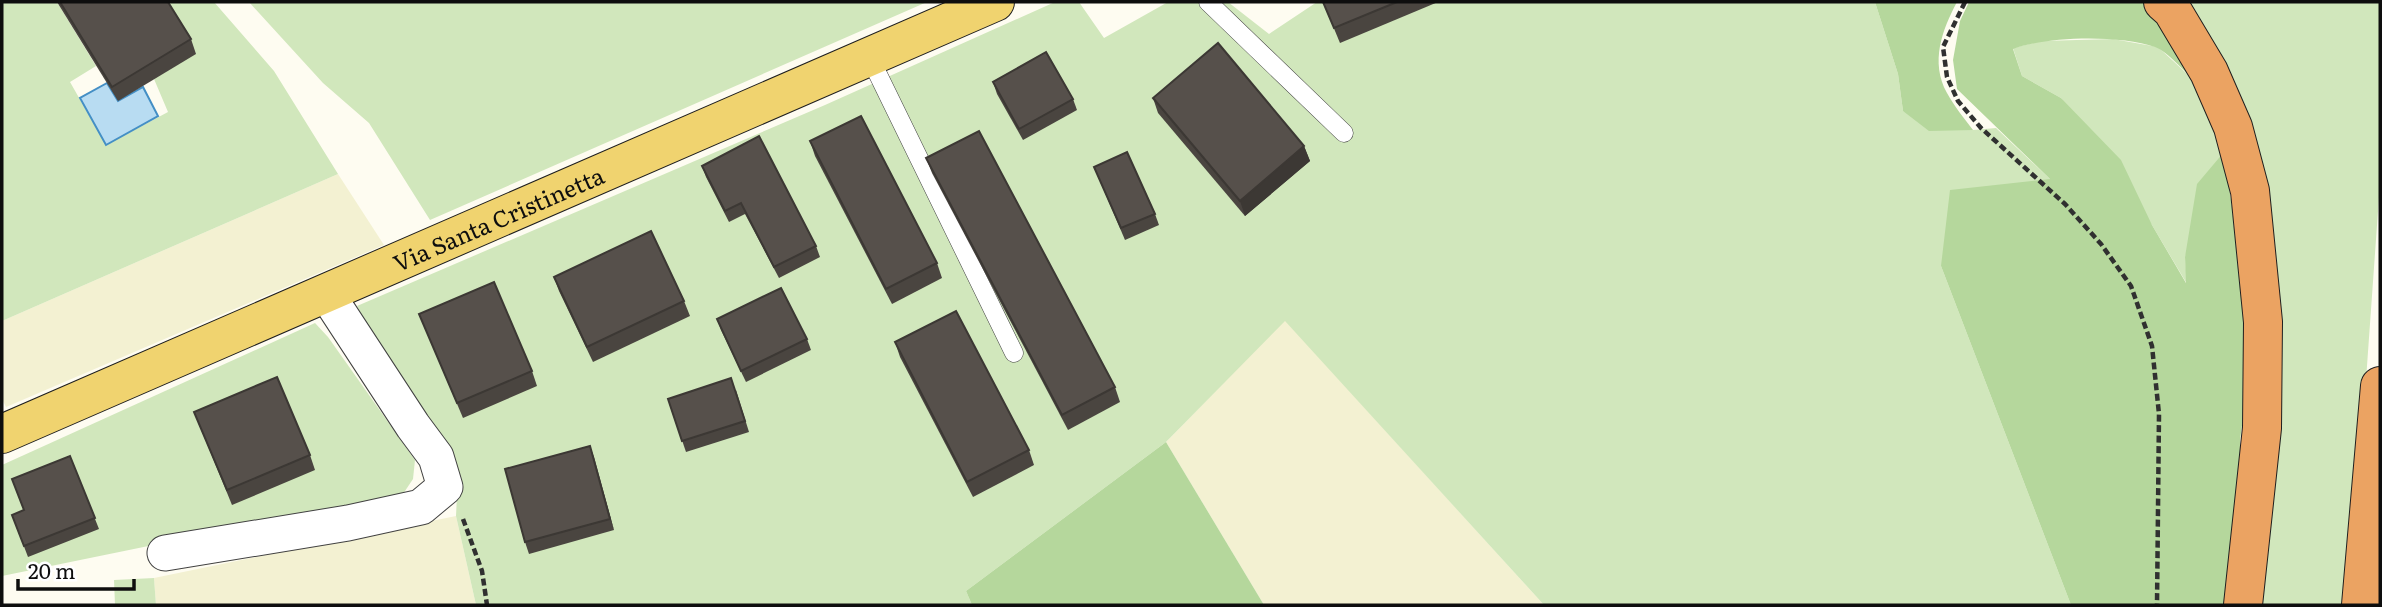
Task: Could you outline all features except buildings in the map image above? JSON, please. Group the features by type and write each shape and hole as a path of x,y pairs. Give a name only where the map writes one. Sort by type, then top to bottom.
{"highway":[{"path":"2163,2 2172,10 2209,72 2233,127 2250,191 2263,322 2262,428 2243,605"},
{"path":"2361,605 2380,386"}],"main road":[{"name":"Via Santa Cristinetta","path":"2,434 995,2"}],"street":[{"path":"165,553 348,523 421,507 445,487 436,457 326,293"}],"lane":[{"path":"1208,2 1344,133"},
{"path":"869,56 1014,353"}],"path":[{"path":"1965,2 1943,47 1947,77 1958,101 1981,128 2065,204 2101,244 2131,286 2152,346 2159,414 2157,605"},
{"path":"445,487 461,516 482,570 487,605"}],"shaded area":[{"path":"338,174 384,245 6,407 2,399 2,321"},
{"path":"1285,320 1544,605 1264,605 1166,442"},
{"path":"456,516 476,605 156,605 154,578"}],"green space":[{"path":"2,2 57,2 96,66 70,82 106,145 168,112 154,79 164,2 214,2 274,71 338,174 2,321"},
{"path":"249,2 927,2 430,220 369,123 323,83"},
{"path":"1055,2 1079,2 1104,38 1168,2 1228,2 1269,34 1317,2 1875,2 1898,74 1903,111 1973,130 1996,128 2050,179 1941,266 2071,605 1544,605 1285,321 1166,442 966,591 972,605 476,605 456,516 458,475 377,347 357,306 825,105"},
{"path":"1875,2 1957,2 1940,46 1939,70 1947,93 1973,130 1929,131 1903,111 1898,74"},
{"path":"1969,2 2142,2 2153,12 2197,83 2165,53 2140,43 2104,39 2064,39 2013,49 2022,76 2061,98 2121,160 2152,225 2186,283 2185,257 2197,184 2224,152 2249,375 2240,440 2240,514 2228,605 2071,605 1941,266 1950,190 2050,179 1957,89 1953,60 1960,21"},
{"path":"2380,2 2380,183 2348,605 2254,605 2276,339 2186,3"},
{"path":"2113,39 2158,47 2197,83 2224,152 2185,257 2187,284 2152,225 2061,98 2022,76 2013,48 2041,41"},
{"path":"315,323 328,337 415,460 413,479 403,494 2,576 2,465"},
{"path":"1166,442 1264,605 972,605 966,591"},
{"path":"154,578 156,605 115,605 114,580"}],"water":[{"path":"107,83 118,101 143,87 158,116 106,145 80,98"}]}
